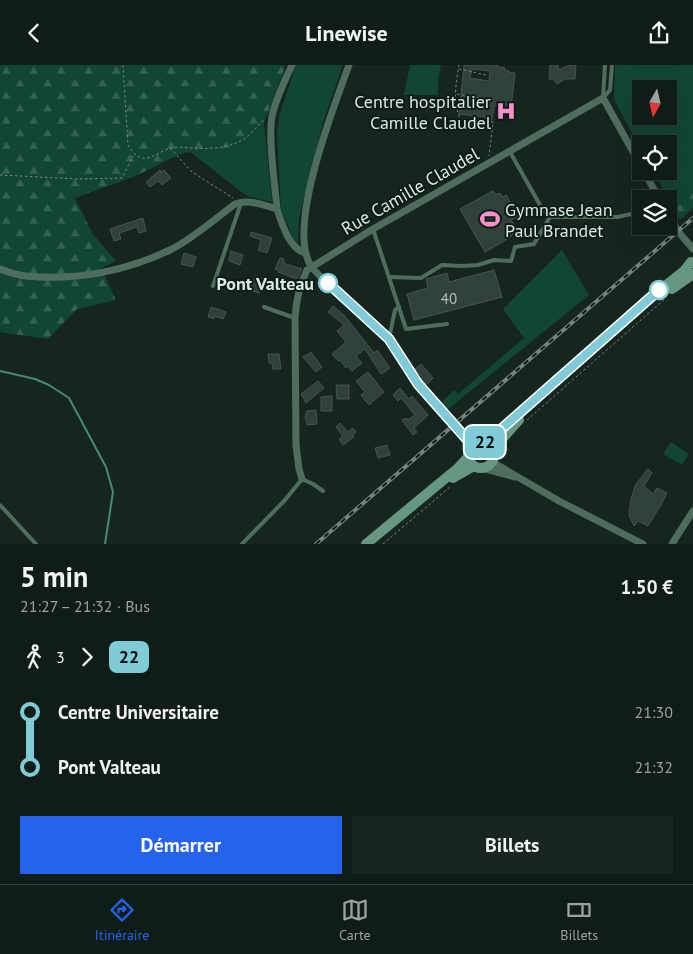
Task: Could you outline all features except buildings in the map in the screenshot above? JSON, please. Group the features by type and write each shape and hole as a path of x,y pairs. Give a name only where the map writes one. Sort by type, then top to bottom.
{"main road":[{"path":"366,544 458,468 468,457 469,443 483,442 490,439 595,345 684,271 692,262"},
{"path":"376,544 452,480 478,467 488,465 501,440 528,412 651,305 693,274"},
{"path":"483,442 490,446 493,456"},
{"path":"468,457 478,467"}],"street":[{"path":"292,65 279,92 272,117 272,141 278,209 290,242 300,252 305,253"},
{"path":"349,65 324,135 312,181 304,223 303,240 305,253 312,267 389,339 418,384 469,443"},
{"path":"603,98 632,150"},
{"name":"Rue Camille Claudel","path":"312,267 373,229 603,98"},
{"path":"0,269 24,276 62,278 113,271 172,249 235,204 241,202 278,209"},
{"path":"677,229 693,249"},
{"path":"302,479 296,445 295,318 302,279 307,270 312,267"},
{"path":"493,456 494,463 643,544"},
{"path":"478,467 520,478"},
{"path":"672,544 693,511"},
{"path":"622,534 635,544"}],"lane":[{"path":"603,98 605,65"},
{"path":"603,98 610,90 612,65"},
{"path":"510,151 544,212 550,217 617,217 632,214"},
{"path":"213,286 241,202"},
{"path":"389,277 421,277 442,265 461,266 478,265 494,260 511,261 515,247 534,244 550,217"},
{"path":"373,229 406,329 447,324"},
{"path":"264,307 295,318"},
{"path":"389,339 395,310 399,307"},
{"path":"242,544 285,500 302,479 323,491"},
{"path":"0,505 36,544"}],"path":[{"path":"123,65 128,145 134,155 140,158 149,158 169,148 216,149 233,144 245,138 264,120 272,117"},
{"path":"459,65 456,94 457,114 466,127 485,129 486,121"},
{"path":"459,69 486,75"},
{"path":"456,94 485,99"},
{"path":"466,127 486,121 493,122 488,164"},
{"path":"169,148 192,171 241,202"},
{"path":"0,175 78,179 122,178 134,155"},
{"path":"528,420 666,298"},
{"path":"382,544 452,485"}],"green space":[{"path":"0,65 286,65 264,123 245,143 214,151 183,153 133,177 75,198 92,233 116,261 101,268 116,300 77,309 48,339 0,332"},
{"path":"296,65 343,65 324,119 299,218 298,243 293,238 281,209 277,135 279,116"},
{"path":"410,65 441,65 438,95 404,95"},
{"path":"615,65 693,65 693,185 677,200 677,190 664,190 658,180 677,180 677,135 633,135 614,100"},
{"path":"264,123 272,202 247,196 190,152 214,151 245,143"},
{"path":"693,185 693,208 680,220 677,214 677,200"},
{"path":"562,250 589,295 447,410 441,403 454,390 458,394 524,338 503,309"},
{"path":"671,442 689,454 682,465 663,454"}],"waterway":[{"path":"0,371 35,379 49,385 69,398 106,467 113,492 105,544"}],"railway":[{"path":"316,544 693,218"}],"bus line":[{"name":"22","path":"328,283 389,339 418,384 472,445 490,439 659,290"}],"place":[{"name":"Centre hospitalier Camille Claudel","path":"506,111"},
{"name":"Gymnase Jean Paul Brandet","path":"490,219"},
{"name":"Pont Valteau","path":"328,283"}]}
